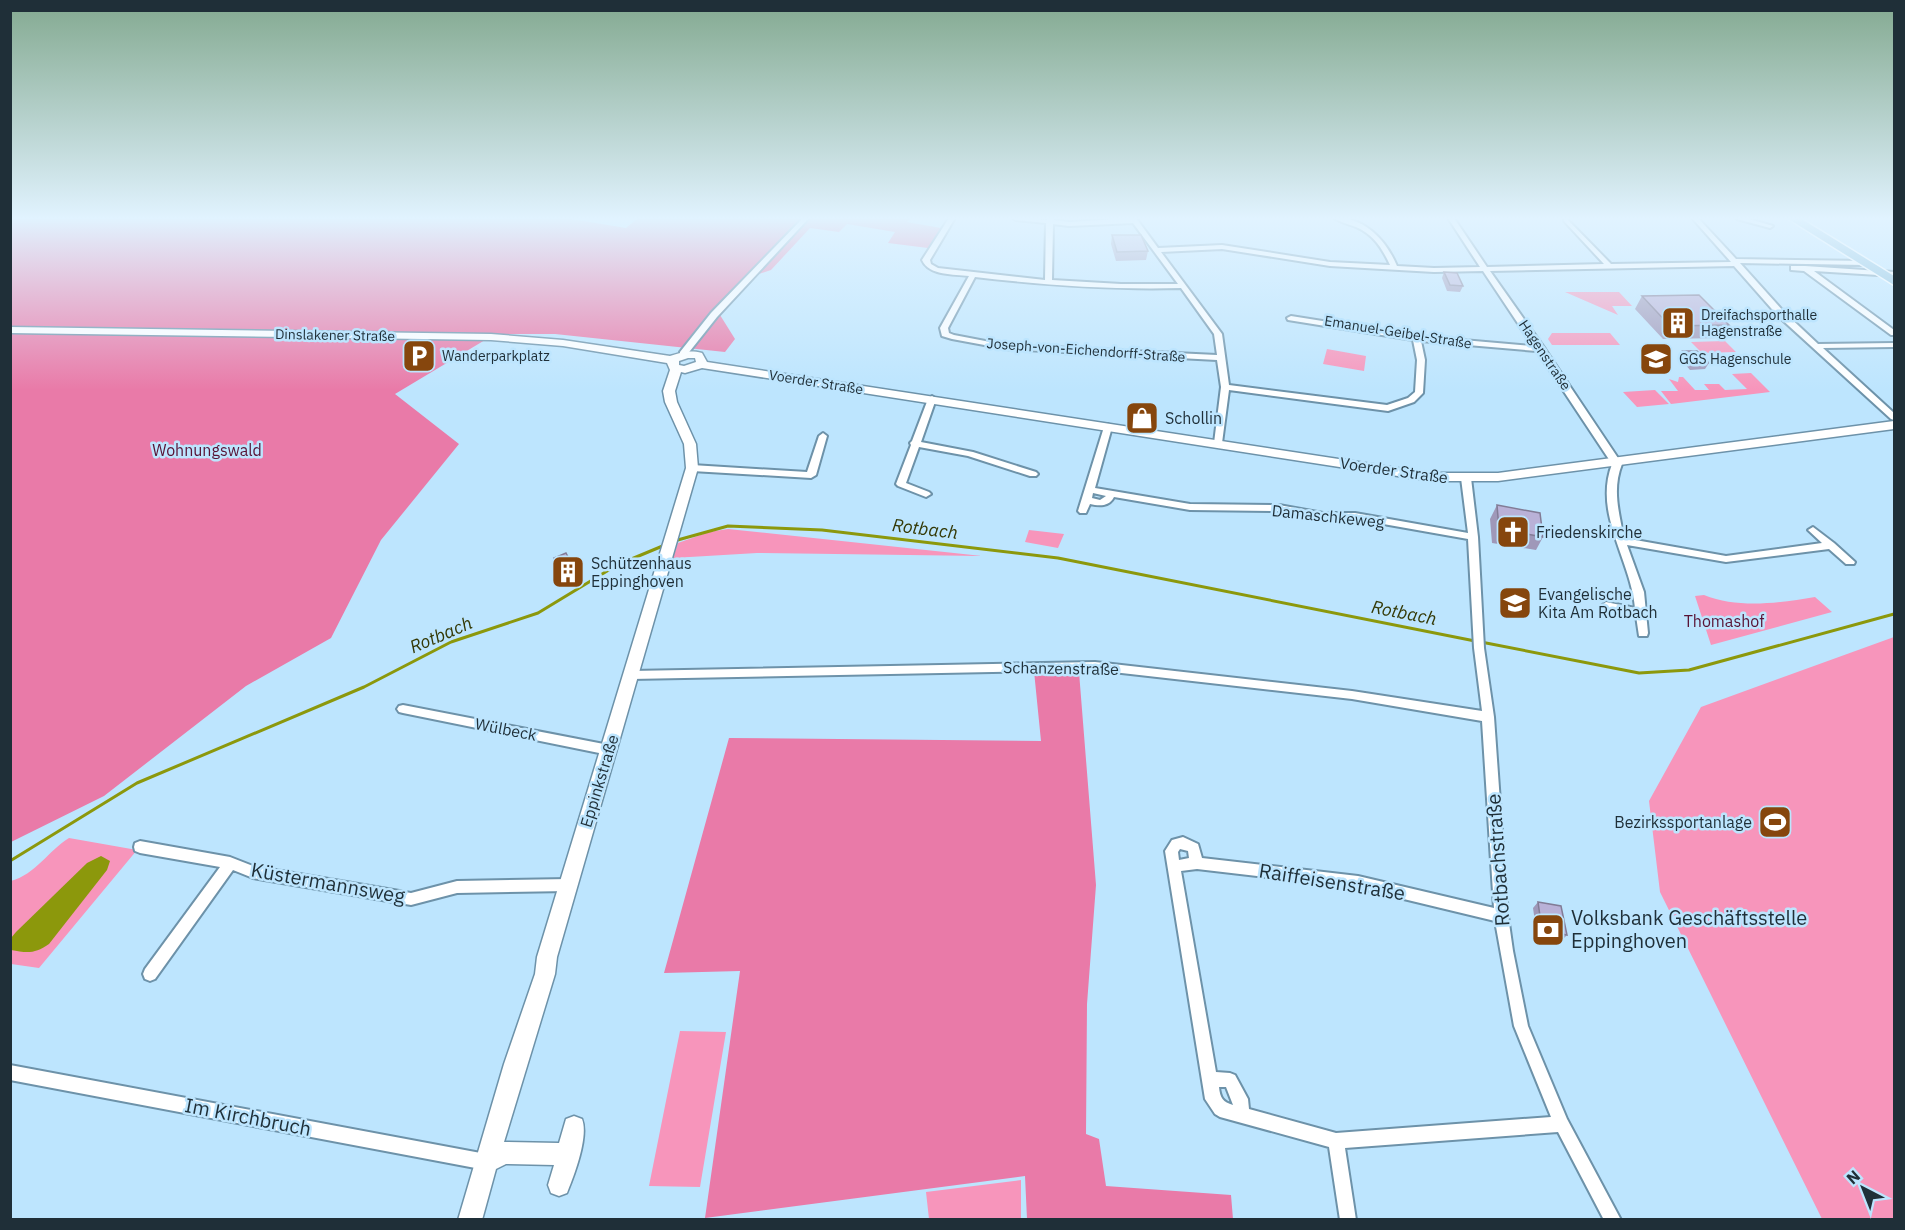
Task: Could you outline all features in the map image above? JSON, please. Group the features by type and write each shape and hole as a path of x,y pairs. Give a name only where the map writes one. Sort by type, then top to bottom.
{"main road":[{"name":"Dinslakener Straße","path":"10,330 490,337 563,344 659,358 679,366"},
{"path":"679,366 693,357"},
{"path":"679,366 693,357"},
{"name":"Voerder Straße","path":"693,357 932,399 1430,477 1466,478 1617,464 1894,425"},
{"name":"Eppinkstraße","path":"470,1220 545,974 547,957 692,468 690,444 671,402 679,366"},
{"path":"559,1185 574,1127"},
{"path":"486,1162 505,1154 568,1155"}],"street":[{"path":"693,357 696,337 753,275"},
{"name":"Joseph-von-Eichendorff-Straße","path":"973,275 944,328 945,334 952,337 1006,347 1222,358"},
{"path":"977,275 1107,287 1184,286"},
{"path":"1048,283 1049,275"},
{"path":"1176,275 1218,334 1225,387 1218,443"},
{"name":"Hagenstraße","path":"1491,275 1617,464"},
{"path":"1745,275 1781,314 1894,417"},
{"path":"1814,275 1894,333"},
{"name":"Emanuel-Geibel-Straße","path":"1291,318 1417,338 1541,350"},
{"path":"1225,387 1388,408 1412,400 1419,393 1421,360 1417,338"},
{"path":"1815,346 1894,345"},
{"path":"926,494 901,484 914,443 932,399"},
{"path":"1083,511 1108,427"},
{"path":"692,468 811,475 823,436"},
{"path":"914,443 970,454 1033,474"},
{"path":"1617,464 1612,475 1613,507 1620,542 1639,592 1639,612 1643,633"},
{"name":"Rotbachstraße","path":"1466,478 1473,537 1479,648 1488,717 1501,916 1521,1026 1562,1124 1613,1220"},
{"name":"Damaschkeweg","path":"1089,495 1111,494 1190,507 1279,508 1323,516 1355,516 1473,537"},
{"path":"1813,530 1850,562"},
{"path":"1620,542 1726,559 1830,545"},
{"path":"1606,606 1639,612"},
{"name":"Schanzenstraße","path":"631,675 1095,666 1352,694 1488,717"},
{"name":"Wülbeck","path":"403,709 609,750"},
{"path":"1197,862 1193,848 1180,843 1171,851 1209,1079 1213,1099 1220,1109 1336,1141 1562,1124"},
{"name":"Küstermannsweg","path":"140,847 230,863 253,872 411,899 457,887 569,885"},
{"name":"Raiffeisenstraße","path":"1174,866 1197,862 1358,882 1501,916"},
{"name":"Küstermannsweg","path":"150,974 230,863"},
{"name":"Im Kirchbruch","path":"10,1072 486,1162"},
{"path":"1209,1079 1230,1080 1240,1099 1242,1114"},
{"path":"1336,1141 1348,1220"}],"green space":[{"name":"Wohnungswald","path":"11,275 755,275 720,315 735,339 725,352 555,334 495,334 395,394 459,444 381,540 331,638 246,686 104,796 11,842"},
{"path":"1565,292 1619,292 1632,306 1612,306 1618,315"},
{"path":"1552,333 1610,333 1620,345 1552,345 1548,339"},
{"path":"1725,341 1736,352 1702,353 1691,342"},
{"path":"1327,349 1366,356 1364,371 1323,364"},
{"path":"1751,373 1770,392 1671,404 1661,391 1678,391 1669,379 1678,382 1679,377 1683,377 1695,390 1709,390 1704,384 1719,384 1725,390 1747,389 1732,374"},
{"path":"1655,390 1669,404 1637,407 1623,392"},
{"path":"728,529 982,556 757,553 673,558 678,543 709,532"},
{"path":"1029,530 1064,534 1058,548 1025,542"},
{"name":"Thomashof","path":"1704,595 1731,602 1759,604 1815,597 1832,612 1711,645 1695,596"},
{"path":"1894,637 1894,1219 1822,1219 1660,892 1649,801 1701,707"},
{"path":"1034,671 1079,672 1096,885 1087,1004 1086,1134 1099,1139 1106,1186 1231,1195 1233,1219 1027,1219 1025,1176 705,1218 740,971 664,973 729,738 1041,741"},
{"path":"69,838 137,850 39,968 11,964 11,881 35,868"},
{"path":"680,1031 726,1032 700,1187 649,1186"},
{"path":"1021,1180 1021,1219 929,1219 926,1192"}],"shaded area":[{"path":"101,856 110,861 107,870 49,944 31,952 11,950 11,938 16,932 87,863"}],"building":[{"path":"1446,275 1458,275 1463,286 1450,285"},
{"path":"1699,295 1729,325 1670,326 1642,296"},
{"path":"1683,351 1697,351 1709,363 1694,363"},
{"path":"1497,505 1540,513 1543,537 1499,529"},
{"path":"566,553 576,572 564,576 554,558"},
{"path":"1538,902 1561,906 1567,935 1542,930"}],"waterway":[{"name":"Rotbach","path":"674,541 728,526 822,530 1058,558 1475,641"},
{"name":"Rotbach","path":"10,861 137,783 364,687 451,642 538,613 617,565 665,545"},
{"name":"Rotbach","path":"1481,642 1639,673 1689,670 1894,614"}],"place":[{"name":"Dreifachsporthalle Hagenstraße","path":"1678,323"},
{"name":"Wanderparkplatz","path":"419,356"},
{"name":"GGS Hagenschule","path":"1656,359"},
{"name":"Schollin","path":"1142,418"},
{"name":"Friedenskirche","path":"1513,532"},
{"name":"Schützenhaus Eppinghoven","path":"568,572"},
{"name":"Evangelische Kita Am Rotbach","path":"1515,603"},
{"name":"Bezirkssportanlage","path":"1775,822"},
{"name":"Volksbank Geschäftsstelle Eppinghoven","path":"1548,930"}]}
